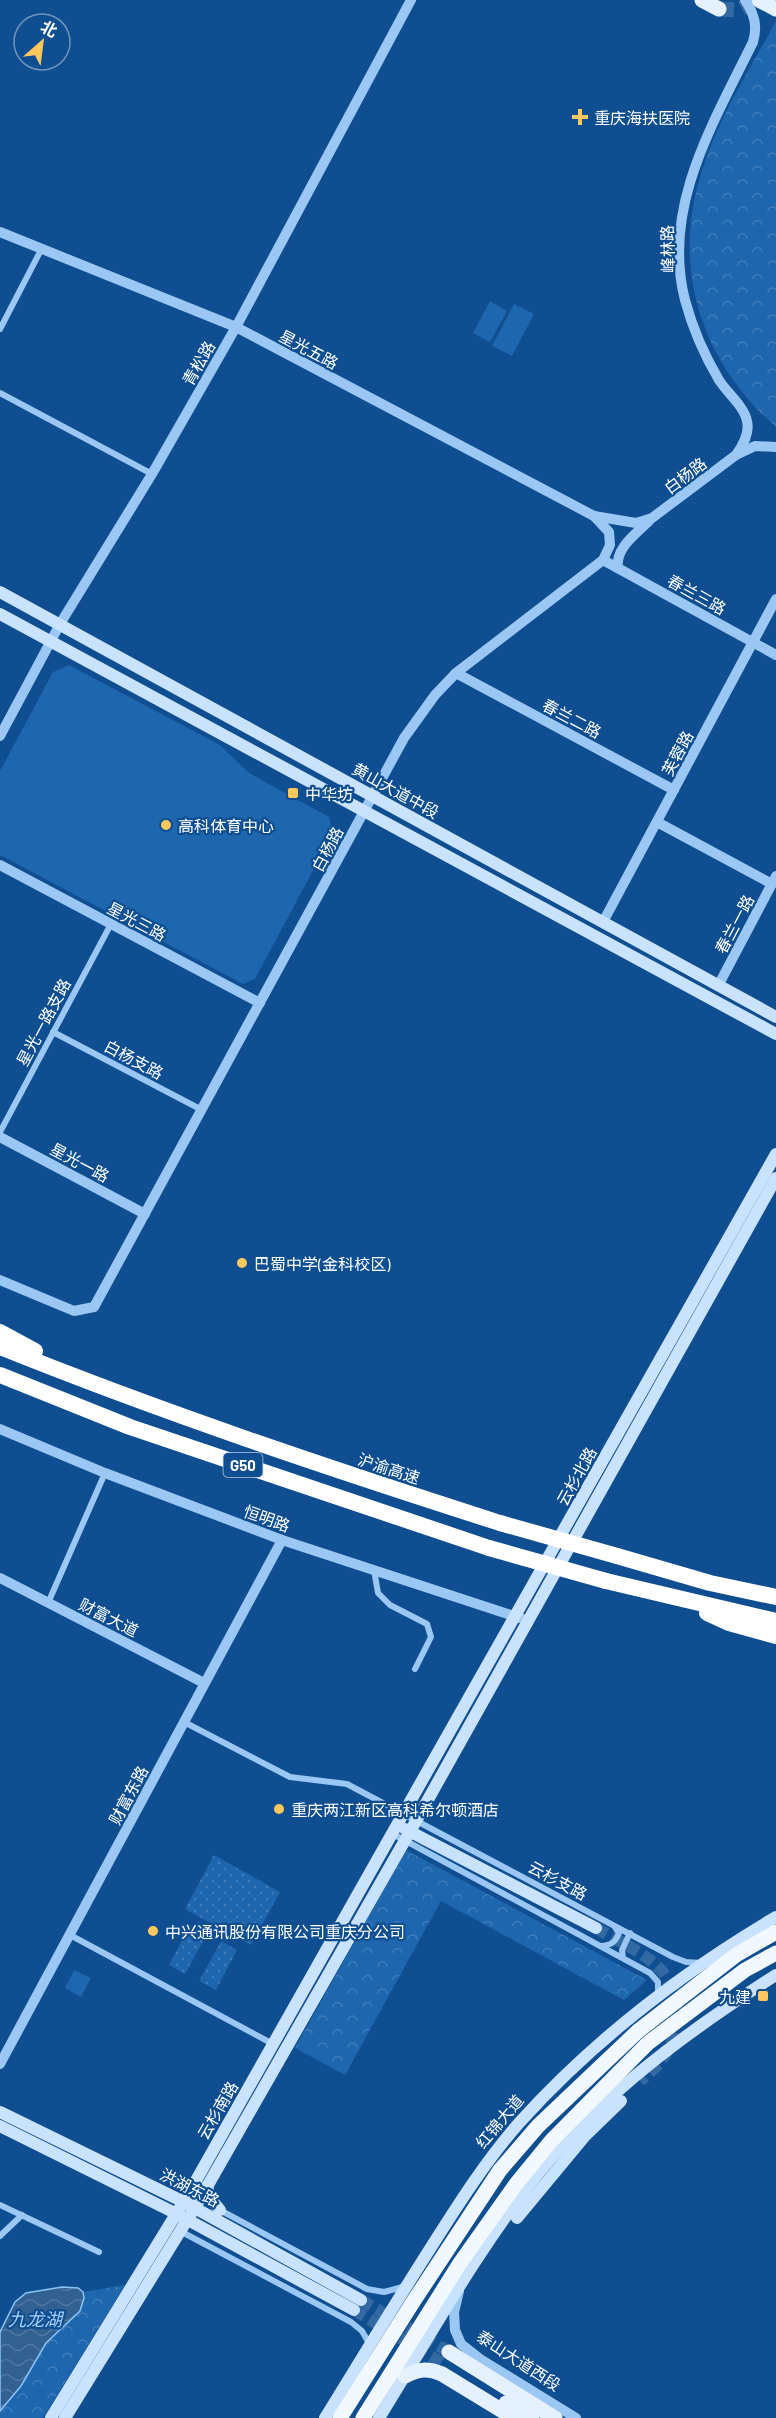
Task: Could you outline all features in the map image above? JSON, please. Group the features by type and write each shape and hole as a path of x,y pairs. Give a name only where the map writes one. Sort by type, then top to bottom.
{"highway":[{"path":"0,1332 102,1388"},
{"name":"沪渝高速","path":"0,1347 102,1388 372,1482 500,1523 710,1583 776,1597"},
{"name":"G50","path":"0,1375 130,1427 489,1548 606,1581 776,1621"},
{"path":"673,1598 729,1623 776,1636"},
{"name":"红锦大道","path":"340,2418 494,2179 538,2126 638,2031 736,1955 776,1932"},
{"path":"363,2418 460,2263 516,2184 552,2140 648,2043 745,1970 776,1953"}],"main road":[{"path":"702,0 719,9"},
{"path":"759,0 776,9"},
{"name":"黄山大道中段","path":"0,592 776,1017"},
{"name":"黄山大道中段","path":"0,614 776,1034"},
{"name":"云杉北路","path":"398,1824 776,1154"},
{"name":"云杉北路","path":"410,1831 776,1178"},
{"path":"398,1824 596,1928"},
{"name":"云杉南路","path":"51,2418 192,2200 273,2044 398,1824"},
{"name":"云杉南路","path":"192,2200 207,2186 410,1831"},
{"name":"红锦大道","path":"325,2418 448,2220 492,2157 519,2124 551,2090 658,1995 702,1963 776,1917"},
{"path":"379,2418 480,2255 537,2175 584,2124 658,2055 776,1975"},
{"path":"480,2255 502,2236 585,2136 640,2081"},
{"name":"洪湖东路","path":"0,2112 192,2200 357,2305 0,2126"},
{"path":"207,2186 210,2198 220,2210"},
{"name":"云杉南路","path":"65,2418 175,2228"},
{"name":"泰山大道西段","path":"532,2418 446,2358 555,2418"},
{"path":"405,2376 419,2370 430,2369 514,2418"}],"street":[{"name":"青松路","path":"0,736 50,641 152,474 236,327 411,0"},
{"name":"峰林路","path":"736,455 745,441 748,423 745,415 720,381 697,339 684,297 679,252 683,206 694,166 753,42 756,31 755,20 744,0"},
{"name":"星光五路","path":"0,232 236,327 594,516"},
{"path":"0,329 42,248"},
{"path":"0,393 152,474"},
{"path":"736,455 755,446 776,447"},
{"name":"白杨路","path":"618,568 616,561 620,551 652,518 736,455"},
{"path":"594,516 636,523 652,518"},
{"path":"594,516 609,532 610,545 603,560"},
{"name":"白杨路","path":"0,1280 74,1311 94,1307 415,720 456,673 603,560"},
{"name":"春兰三路","path":"603,560 776,655"},
{"name":"芙蓉路","path":"603,922 776,599"},
{"name":"春兰二路","path":"456,673 674,790"},
{"path":"657,822 774,880"},
{"name":"星光三路","path":"0,865 260,1003"},
{"name":"春兰一路","path":"718,986 774,880"},
{"name":"星光一路支路","path":"0,1132 111,924"},
{"name":"白杨支路","path":"53,1032 202,1110"},
{"name":"星光一路","path":"0,1137 145,1214"},
{"name":"恒明路","path":"0,1429 105,1473 282,1539 528,1621"},
{"path":"48,1603 105,1473"},
{"name":"财富东路","path":"0,2064 282,1539"},
{"path":"374,1569 378,1593 390,1605 427,1624 431,1637 415,1669"},
{"name":"财富大道","path":"0,1578 204,1683"},
{"path":"184,1722 290,1777 347,1784 398,1824"},
{"path":"410,1831 650,1973 658,1982 658,1995"},
{"name":"云杉支路","path":"410,1831 615,1926 686,1962 702,1963"},
{"path":"601,1946 610,1945 616,1941 619,1933 615,1926"},
{"path":"623,1958 622,1950 630,1934"},
{"path":"70,1935 273,2044"},
{"name":"洪湖东路","path":"192,2200 220,2210 367,2289 384,2292 406,2286"},
{"path":"0,2205 99,2252"},
{"path":"0,2236 22,2215"},
{"path":"175,2228 351,2322 362,2331 369,2345"},
{"name":"泰山大道西段","path":"459,2288 454,2312 454,2330 461,2344 480,2359 576,2418"}],"green space":[{"path":"776,21 776,427 750,401 728,372 711,342 699,309 692,275 690,240 694,204 710,149 736,93"},
{"path":"490,301 507,311 490,342 473,333"},
{"path":"514,304 534,314 512,356 492,346"},
{"name":"高科体育中心","path":"69,665 220,745 249,773 329,817 333,833 255,979 243,984 0,855 0,771 53,672"},
{"path":"406,1850 647,1980 624,2000 441,1901 345,2075 295,2048"},
{"path":"214,1855 280,1892 251,1945 185,1909"},
{"path":"190,1925 207,1934 185,1974 169,1965"},
{"path":"221,1941 237,1950 216,1990 199,1981"},
{"path":"74,1970 91,1978 81,1997 65,1988"},
{"path":"125,2285 43,2418 0,2418 0,2411 21,2386 46,2343 63,2327 84,2298 83,2292"}],"water":[{"name":"九龙湖","path":"62,2287 78,2288 83,2292 84,2298 80,2311 46,2343 21,2386 0,2411 0,2332 15,2302 26,2293"}],"tunnel":[{"path":"719,9 738,10 757,0"},
{"path":"596,1928 652,1962 667,1977 672,1988 677,2012 674,2036 663,2058 640,2081"},
{"path":"361,2300 449,2352"},
{"path":"354,2310 442,2363"}],"place":[{"name":"重庆海扶医院","path":"580,117"},
{"name":"中华坊","path":"293,793"},
{"name":"高科体育中心","path":"166,825"},
{"name":"巴蜀中学(金科校区)","path":"242,1263"},
{"name":"重庆两江新区高科希尔顿酒店","path":"279,1809"},
{"name":"中兴通讯股份有限公司重庆分公司","path":"153,1931"},
{"name":"九建","path":"763,1996"}]}
